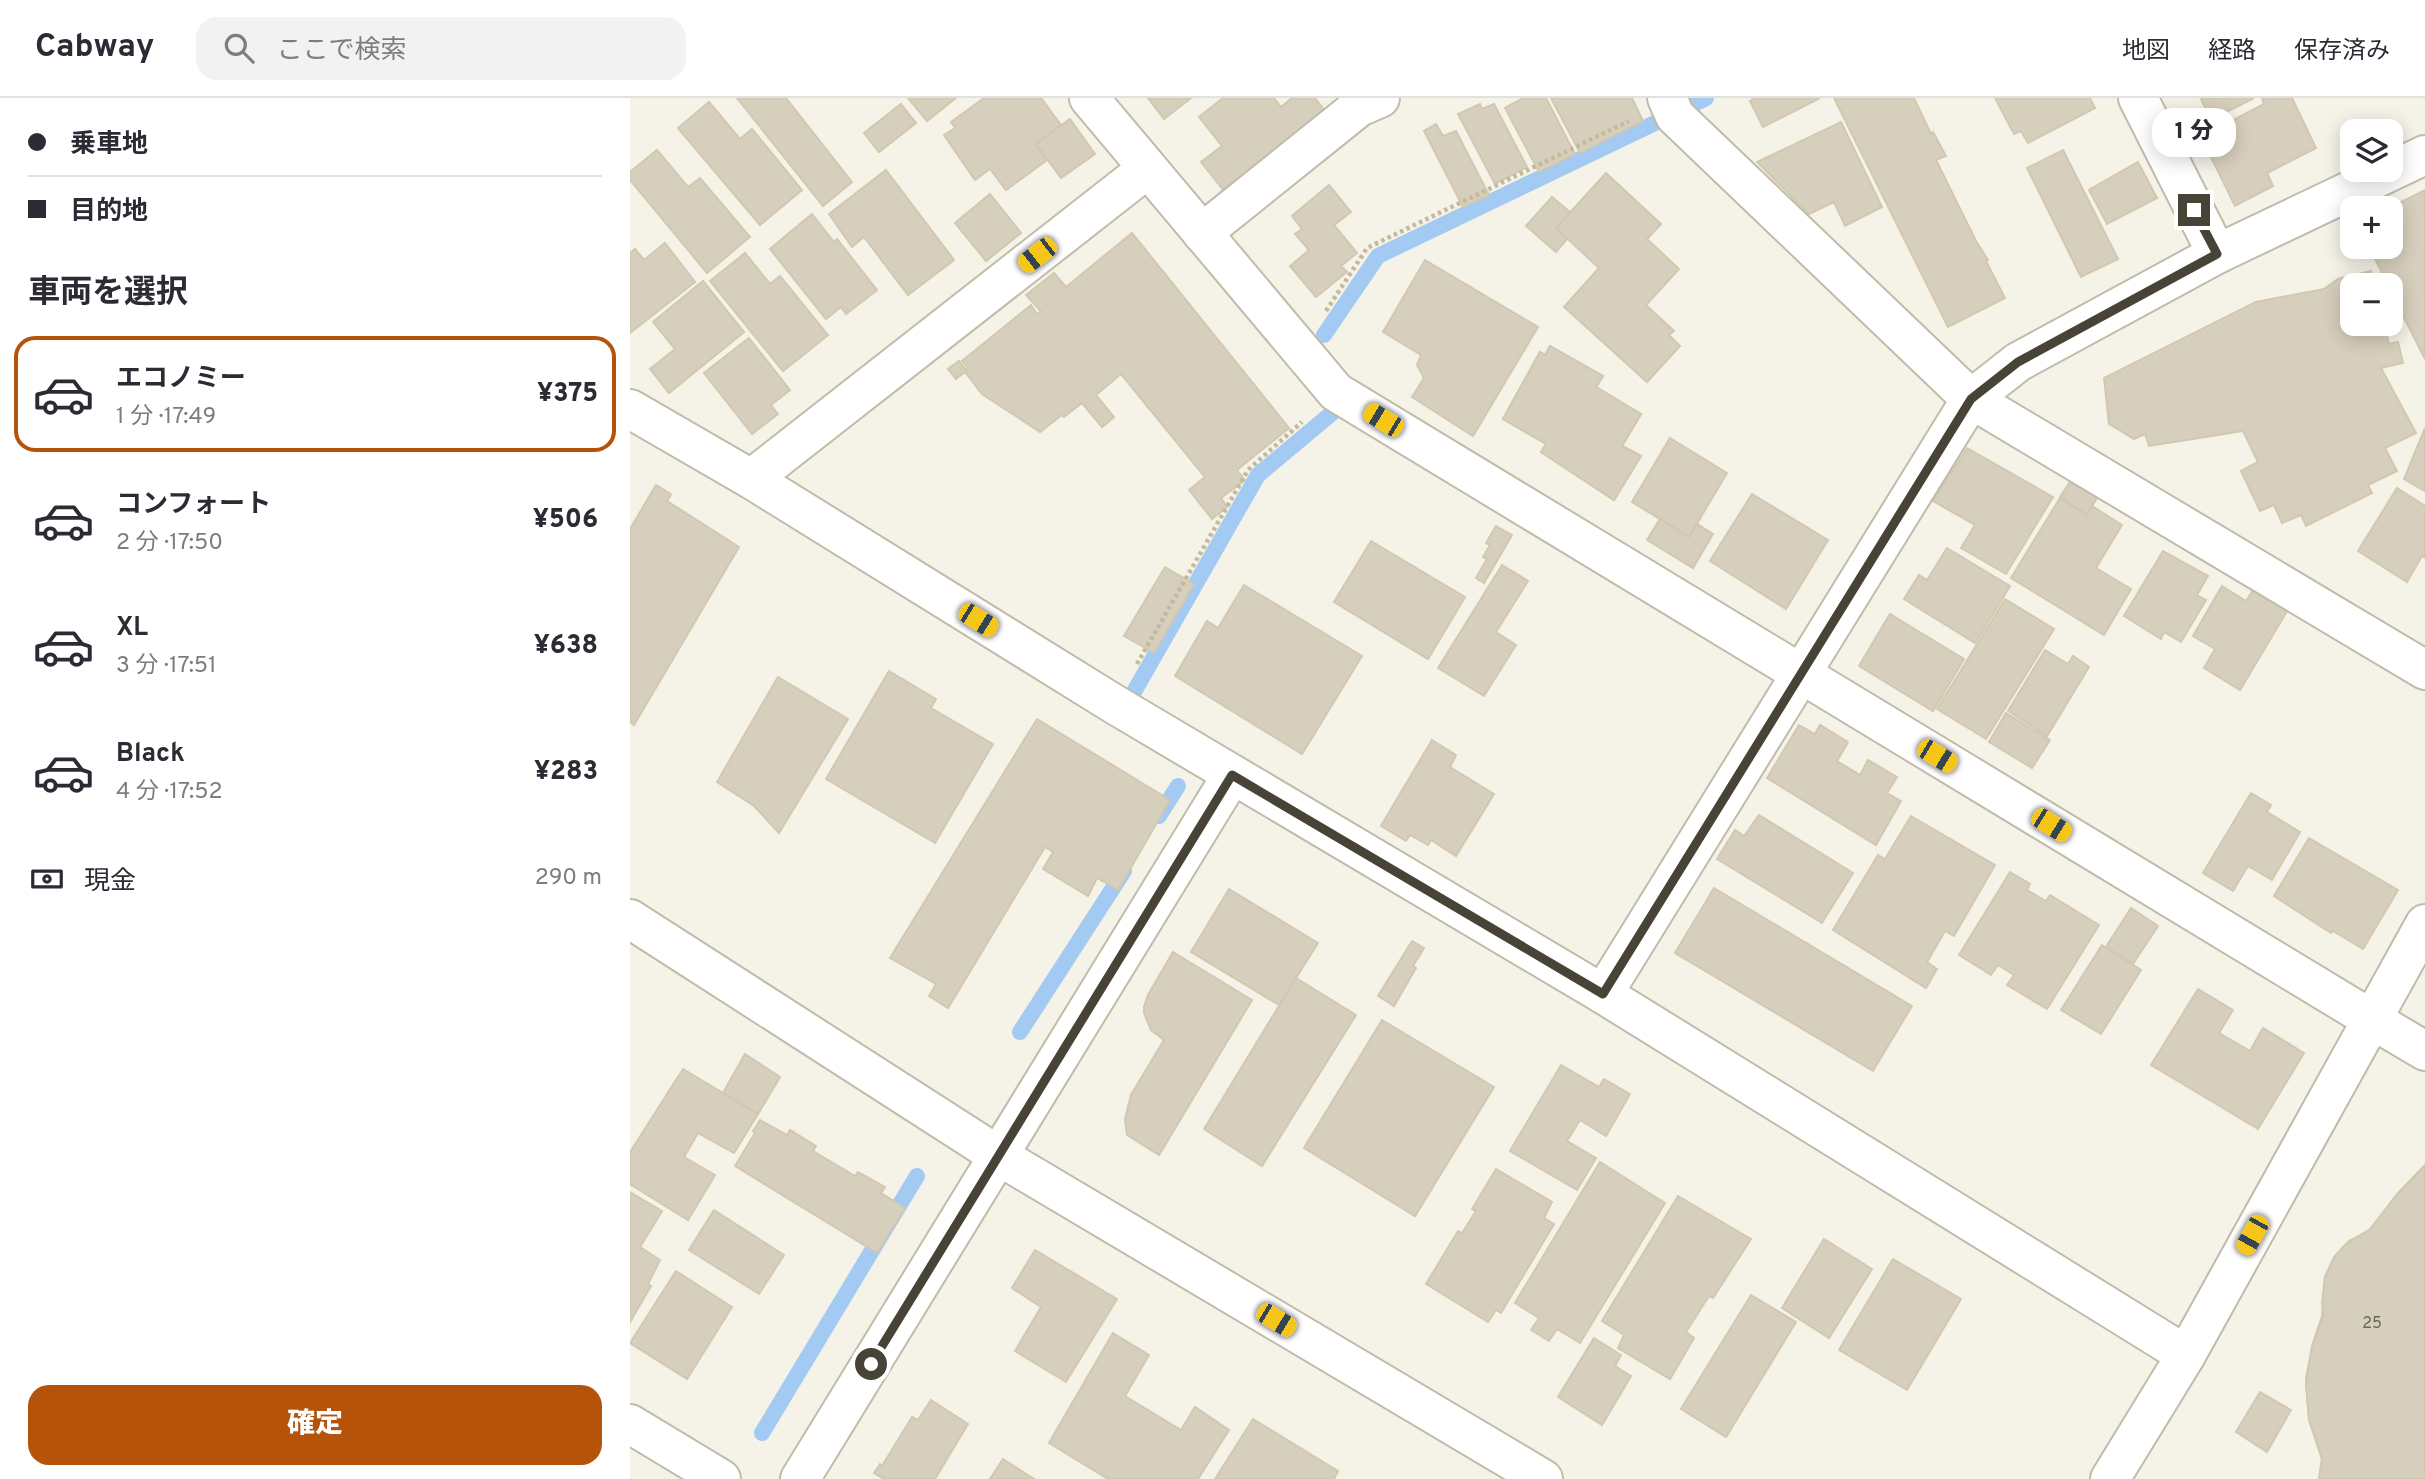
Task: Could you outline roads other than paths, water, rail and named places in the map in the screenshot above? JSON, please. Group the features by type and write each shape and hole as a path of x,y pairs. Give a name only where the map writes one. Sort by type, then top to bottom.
{"street":[{"path":"1089,98 1336,392 2425,1051"},
{"path":"1202,233 1359,107 1380,98"},
{"path":"2138,98 2217,254"},
{"path":"1667,100 1675,116 1971,399 2425,670"},
{"path":"1603,994 1971,399 2018,362 2217,254 2425,155"},
{"path":"751,478 1147,169"},
{"path":"630,408 751,478 1114,704 1603,994 2186,1355"},
{"path":"800,1479 1232,775"},
{"path":"630,919 999,1156 1543,1479"},
{"path":"2110,1479 2186,1355 2425,924"},
{"path":"630,1424 721,1479"}],"waterway":[{"path":"1694,104 1706,98"},
{"path":"1324,335 1378,256 1659,121"},
{"path":"1131,697 1258,475 1338,408"},
{"path":"1159,816 1178,786"},
{"path":"1020,1032 1124,871"},
{"path":"762,1433 917,1176"}]}
